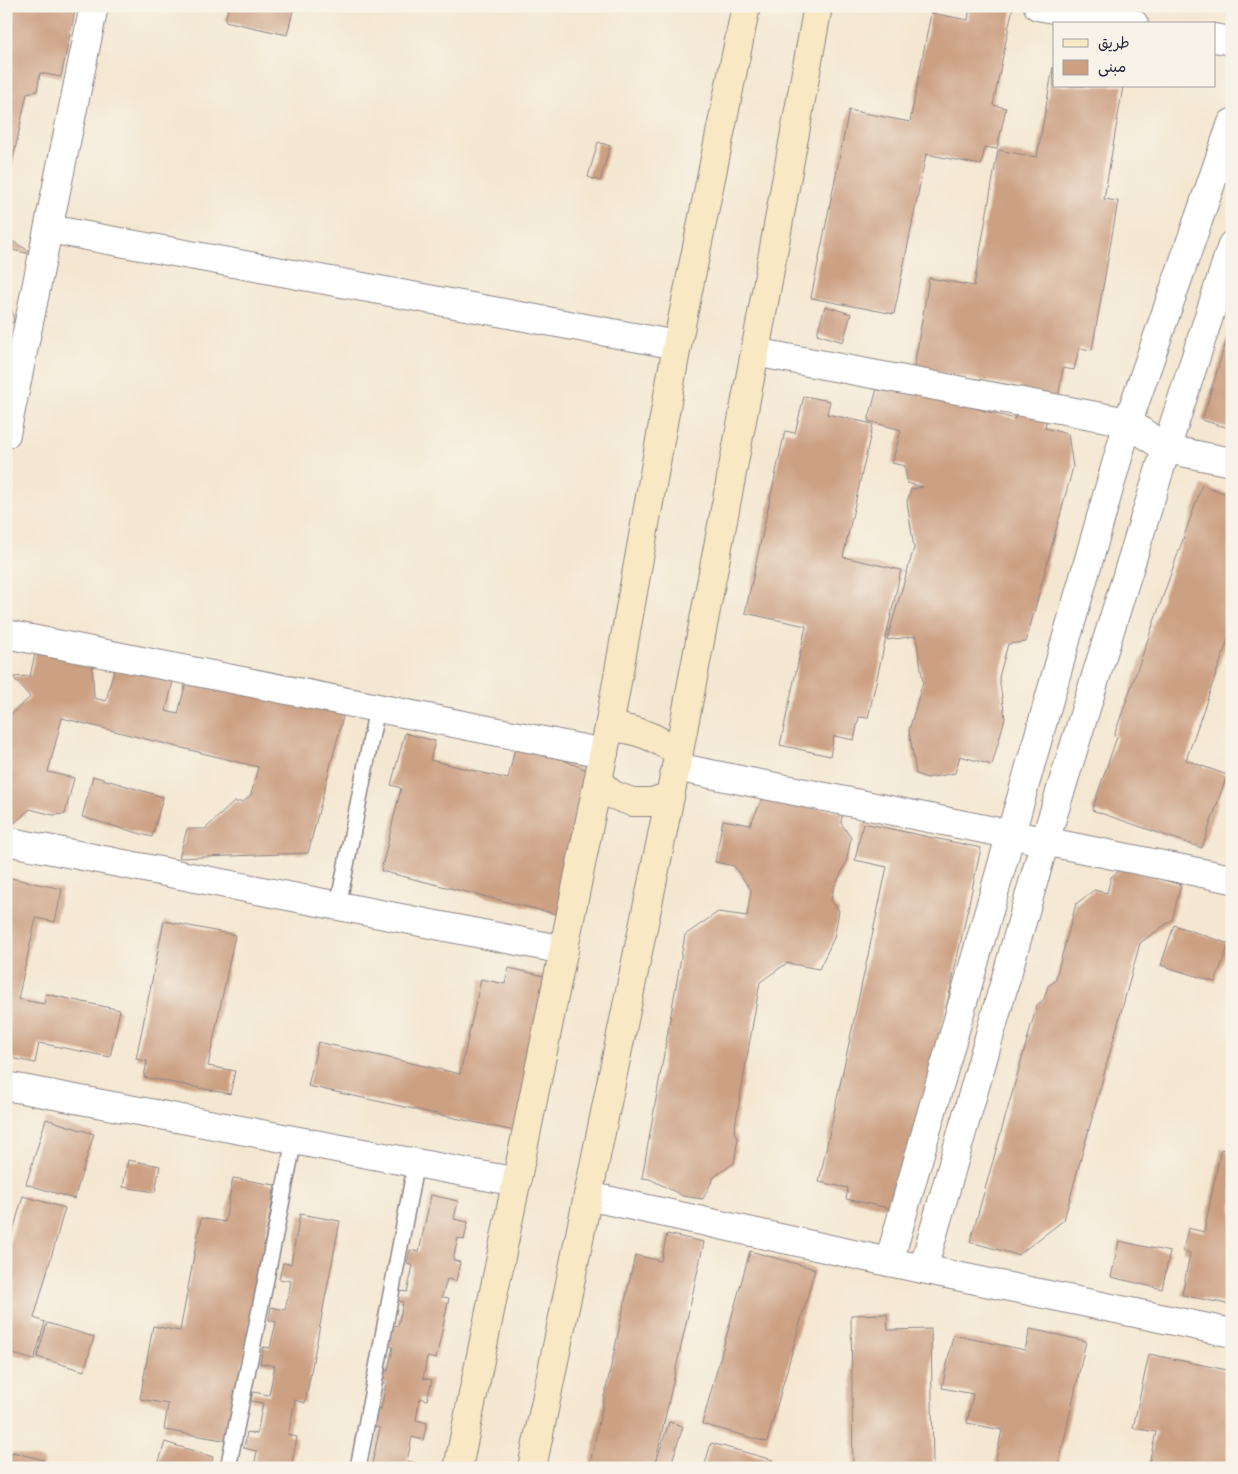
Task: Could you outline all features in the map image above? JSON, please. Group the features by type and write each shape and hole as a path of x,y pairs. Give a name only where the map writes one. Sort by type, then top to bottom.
{"street":[{"path":"6,434 94,6"},
{"path":"458,1468 604,753 677,345 746,6"},
{"path":"532,1468 670,796 755,352 818,6"},
{"path":"1038,6 1123,22"},
{"path":"1216,38 1232,42"},
{"path":"888,1262 1128,422 1232,123"},
{"path":"49,228 677,345"},
{"path":"923,1269 1045,841 1166,449 1232,245"},
{"path":"755,352 1128,422 1166,449 1232,462"},
{"path":"6,634 604,753"},
{"path":"609,727 628,728 663,742 677,760 1045,841 1232,879"},
{"path":"598,782 613,795 632,802 652,802 670,796"},
{"path":"6,841 564,950"},
{"path":"6,1086 517,1182"},
{"path":"588,1196 888,1262 1232,1333"}],"lane":[{"path":"338,906 377,708"},
{"path":"228,1468 294,1140"},
{"path":"358,1468 416,1162"}],"building":[{"path":"6,6 76,6 61,77 40,73 37,91 27,93 7,188"},
{"path":"229,6 294,6 287,35 225,21"},
{"path":"970,6 1013,6 993,105 1006,108 997,149 985,147 981,165 926,154 894,314 811,298 849,110 910,122 931,13 968,20"},
{"path":"1053,67 1053,88 1123,88 1104,199 1118,201 1092,350 1079,348 1074,370 1063,368 1058,398 1050,397 1045,428 1068,434 1073,467 1026,642 1008,644 999,677 1005,718 992,765 960,756 955,773 927,778 916,774 909,730 923,682 916,636 887,640 914,548 907,502 911,489 923,487 907,483 905,466 892,463 901,430 868,421 879,382 1015,419 1021,387 914,368 929,278 974,286 998,150 1037,157"},
{"path":"598,142 610,146 600,181 588,177"},
{"path":"6,238 37,255 6,249"},
{"path":"6,292 14,318 13,323 6,322"},
{"path":"825,306 851,314 843,342 817,334"},
{"path":"1232,325 1232,429 1202,420"},
{"path":"804,396 830,401 827,414 873,424 843,557 901,570 868,718 859,717 854,740 834,736 830,756 780,745 806,626 745,613 785,431 795,433"},
{"path":"1232,482 1232,628 1186,760 1227,775 1202,848 1092,810 1117,737 1114,736 1202,485 1227,494"},
{"path":"36,650 92,664 94,698 106,701 116,662 174,677 166,711 178,714 188,674 344,713 308,853 179,858 187,829 205,829 234,802 243,802 251,795 258,767 62,718 48,772 74,778 65,814 53,815 30,809 12,825 6,824 6,719 30,697 13,677 30,676"},
{"path":"405,733 435,741 430,760 508,779 517,739 586,770 564,916 381,871 401,788 391,785"},
{"path":"93,776 163,797 152,837 82,817"},
{"path":"763,798 843,812 841,823 851,838 846,863 833,890 831,900 839,911 834,938 819,969 787,963 760,982 734,1132 738,1138 734,1163 714,1177 703,1199 683,1196 650,1179 642,1178 685,935 718,912 747,916 751,890 734,866 715,862 723,820 750,825"},
{"path":"863,823 981,848 902,1211 846,1199 848,1188 819,1182 887,867 855,860"},
{"path":"1123,868 1181,885 1172,920 1140,943 1064,1220 1018,1255 970,1242 1037,1005 1044,999 1048,986 1055,981 1076,904 1094,890 1107,893 1111,877"},
{"path":"6,877 62,889 55,922 36,918 18,999 44,1004 46,994 120,1010 110,1057 39,1043 35,1063 6,1057"},
{"path":"164,921 235,935 208,1066 235,1071 230,1094 144,1077 147,1061 136,1059"},
{"path":"1174,925 1229,944 1215,982 1161,965"},
{"path":"509,968 553,978 519,1132 308,1086 318,1042 460,1074 481,979 505,984"},
{"path":"46,1119 94,1134 74,1199 26,1184"},
{"path":"1221,1149 1232,1151 1232,1305 1182,1295 1190,1253 1183,1251 1188,1228 1204,1232"},
{"path":"128,1160 160,1166 155,1192 123,1187"},
{"path":"233,1178 275,1185 229,1441 164,1430 168,1404 140,1399 153,1326 180,1331 201,1218 225,1222"},
{"path":"431,1195 458,1201 454,1219 468,1222 464,1240 458,1238 453,1260 460,1262 456,1281 447,1279 442,1297 449,1298 436,1359 427,1357 423,1378 432,1380 427,1400 420,1398 416,1420 427,1423 423,1440 412,1437 407,1461 416,1463 415,1468 371,1468 380,1428 370,1426 375,1408 381,1409 386,1383 379,1382 382,1370 388,1371 393,1347 388,1346 393,1325 398,1326 403,1302 397,1300 399,1291 407,1292 413,1266 407,1264 410,1250 419,1252"},
{"path":"23,1196 65,1208 34,1318 45,1322 34,1360 6,1352 6,1255"},
{"path":"300,1214 340,1221 305,1403 295,1400 288,1435 297,1437 291,1468 264,1468 254,1466 257,1451 244,1448 247,1432 257,1434 263,1403 251,1401 253,1392 269,1395 275,1366 260,1363 263,1347 270,1348 276,1322 269,1320 271,1307 285,1310 291,1281 279,1279 283,1263 291,1264"},
{"path":"667,1234 704,1242 654,1468 589,1468 635,1255 661,1261"},
{"path":"1119,1241 1170,1252 1162,1289 1111,1277"},
{"path":"750,1251 815,1269 767,1442 702,1424"},
{"path":"887,1314 888,1330 931,1329 933,1468 853,1468 851,1315"},
{"path":"47,1323 94,1337 84,1371 37,1357"},
{"path":"1030,1329 1086,1341 1058,1468 994,1468 1002,1430 967,1423 973,1394 942,1388 953,1335 1025,1350"},
{"path":"1149,1354 1232,1371 1232,1439 1226,1468 1148,1468 1156,1432 1133,1428"},
{"path":"669,1422 683,1426 670,1468 663,1468 655,1465"},
{"path":"165,1442 213,1457 210,1468 157,1468"},
{"path":"711,1443 773,1460 771,1468 704,1468"},
{"path":"12,1452 44,1460 42,1468 9,1468"}]}
